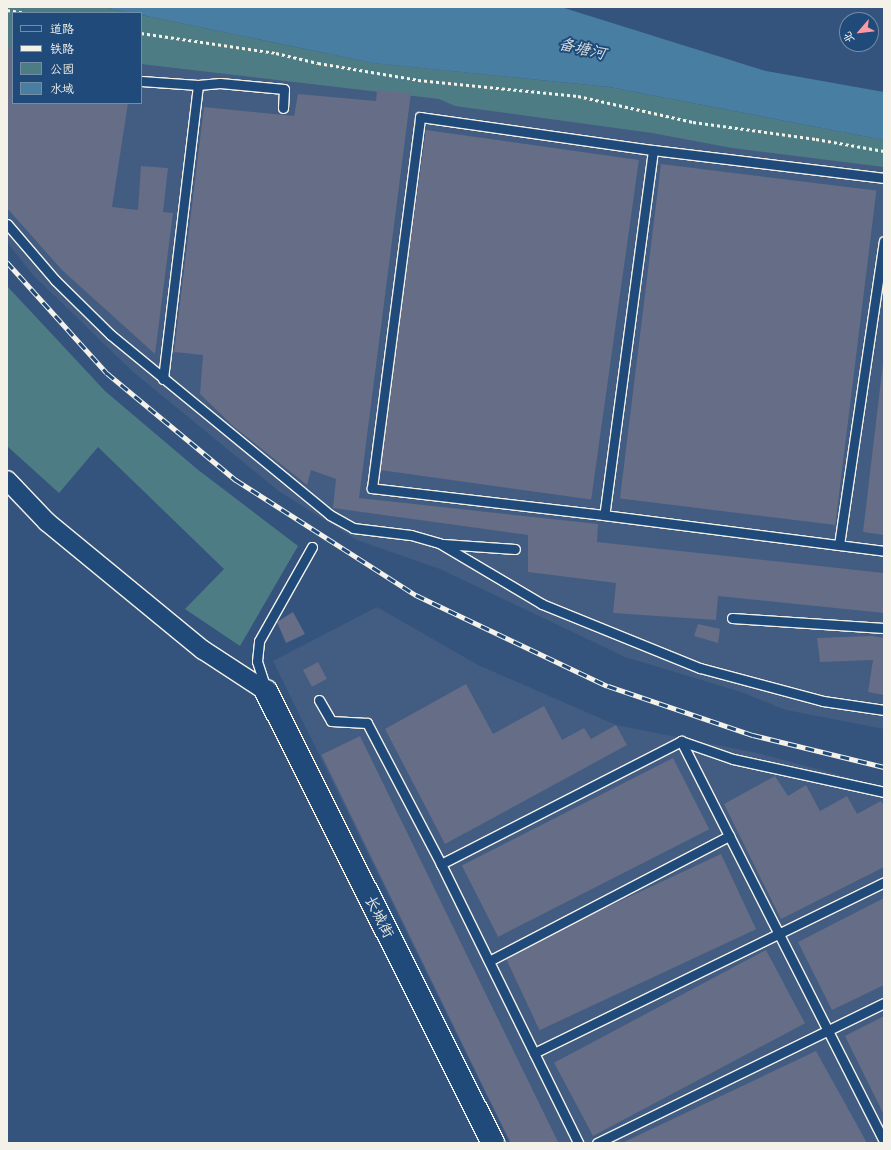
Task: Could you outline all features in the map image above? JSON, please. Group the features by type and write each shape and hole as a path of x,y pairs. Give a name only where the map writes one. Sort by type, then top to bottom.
{"street":[{"path":"7,480 47,522 203,650 266,691"},
{"name":"长城街","path":"266,691 493,1143"}],"lane":[{"path":"142,81 198,86 220,83 284,89 283,108"},
{"path":"164,379 198,86"},
{"path":"884,178 653,150 420,117 372,488 604,515 884,551"},
{"path":"604,515 653,150"},
{"path":"7,224 55,280 111,335 328,518 353,528 411,535 439,543 515,549"},
{"path":"839,545 884,241"},
{"path":"439,543 542,604 700,668 823,701 884,710"},
{"path":"266,691 257,662 260,641 312,547"},
{"path":"732,618 884,628"},
{"path":"319,700 331,721 367,723 441,864 578,1143"},
{"path":"441,864 681,741 733,759 884,792"},
{"path":"681,741 884,1142"},
{"path":"489,961 729,836"},
{"path":"534,1053 884,882"},
{"path":"597,1143 884,1003"}],"path":[{"path":"7,10 19,12"},
{"path":"142,33 276,52 318,63 418,80 578,96 693,122 816,139 884,151"}],"shaded area":[{"path":"7,7 104,7 128,12 12,12 12,104 142,104 142,15 884,140 884,729 786,710 741,692 625,657 440,569 357,540 280,492 132,371 33,275 7,242"},
{"path":"377,607 478,665 616,725 757,753 884,787 884,1143 510,1143 273,661"}],"green space":[{"path":"7,7 103,7 127,12 12,12 12,48 7,47"},
{"path":"142,15 373,63 609,87 884,140 884,167 732,148 652,133 455,106 439,99 142,64"},
{"path":"7,286 105,391 197,469 298,546 240,646 185,609 224,569 98,447 59,493 7,446"}],"water":[{"name":"备塘河","path":"103,7 561,7 766,71 884,92 884,140 609,87 373,63 142,15 142,12 127,12"}],"building":[{"path":"7,46 12,47 12,104 128,104 112,207 138,210 141,166 168,168 163,212 173,213 155,354 62,270 7,208"},
{"path":"377,90 411,93 359,498 598,524 597,542 884,573 884,613 718,596 716,620 613,613 616,583 528,572 528,535 333,508 336,479 311,470 307,485 233,426 200,394 203,355 174,352 204,107 294,116 298,94 376,101"},
{"path":"426,130 639,160 591,500 378,470"},
{"path":"661,164 876,190 835,525 620,498"},
{"path":"884,363 884,535 863,532"},
{"path":"293,612 305,634 286,643 277,622"},
{"path":"698,624 720,629 718,643 694,636"},
{"path":"872,636 884,638 884,695 868,692 873,660 820,662 817,638"},
{"path":"318,662 327,679 312,687 303,670"},
{"path":"466,684 493,734 544,706 562,740 584,728 591,739 616,725 627,745 445,844 385,729"},
{"path":"360,736 559,1143 511,1143 321,755"},
{"path":"673,758 709,829 498,937 462,866"},
{"path":"775,776 788,796 806,785 820,811 847,796 857,814 881,801 884,806 884,867 781,919 724,804"},
{"path":"721,854 756,929 539,1030 504,955"},
{"path":"884,898 884,985 832,1010 798,942"},
{"path":"766,950 805,1023 593,1136 554,1063"},
{"path":"884,1016 884,1115 845,1036"},
{"path":"816,1051 867,1143 622,1143"}],"railway":[{"path":"7,262 107,373 236,480 416,595 608,686 753,735 884,767"}]}
